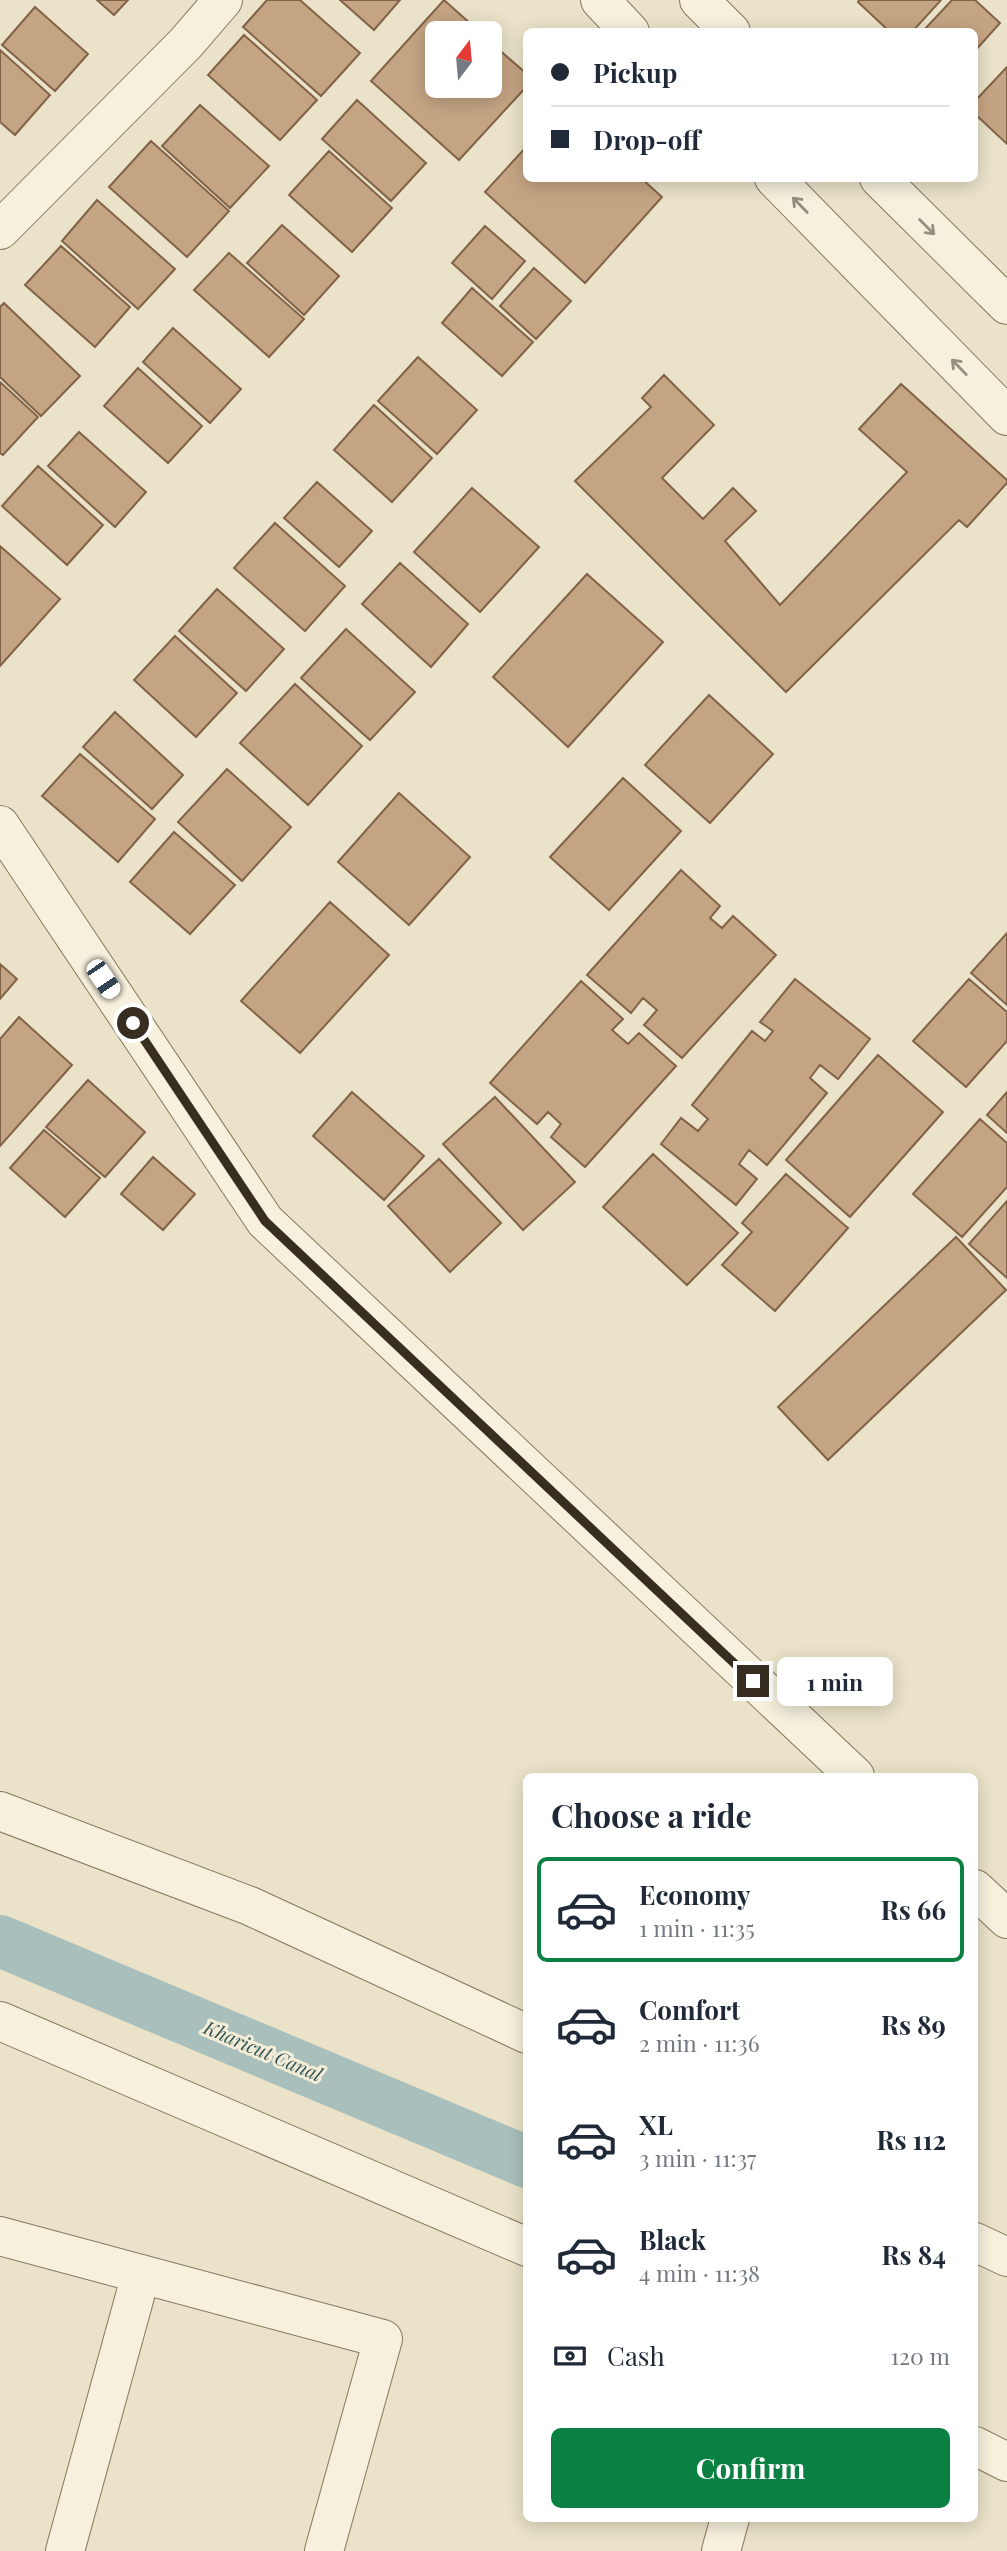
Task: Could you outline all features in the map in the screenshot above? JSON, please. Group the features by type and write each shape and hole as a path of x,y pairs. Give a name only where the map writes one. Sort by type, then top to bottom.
{"street":[{"path":"0,230 186,43 223,0"},
{"path":"600,0 626,28"},
{"path":"699,0 727,28"},
{"path":"778,182 1007,416"},
{"path":"883,182 1007,305"},
{"path":"0,825 265,1221 852,1773"},
{"path":"0,1811 250,1906 523,2033"},
{"path":"978,1892 1007,1919"},
{"path":"0,2021 523,2244"},
{"path":"0,2236 383,2339 324,2551"},
{"path":"978,2243 1007,2257"},
{"path":"65,2551 141,2274"},
{"path":"978,2448 1007,2462"},
{"path":"721,2551 729,2522"}],"building":[{"path":"97,0 128,0 114,15"},
{"path":"267,0 300,0 360,53 321,96 243,27"},
{"path":"340,0 400,0 374,30"},
{"path":"444,0 468,21 425,21"},
{"path":"941,0 916,28 886,28 858,2"},
{"path":"952,0 975,0 1000,23 978,48 978,28 926,28"},
{"path":"35,7 88,54 55,91 2,45"},
{"path":"425,21 425,98 502,98 502,52 523,71 523,90 459,160 371,81"},
{"path":"244,35 317,100 280,140 208,75"},
{"path":"0,50 50,95 15,135 0,122"},
{"path":"1007,67 1007,144 978,117 978,98"},
{"path":"357,100 426,163 391,201 322,139"},
{"path":"200,105 269,166 230,208 162,146"},
{"path":"151,141 229,211 187,257 109,187"},
{"path":"523,150 523,182 645,182 662,197 585,283 485,192"},
{"path":"329,151 392,208 352,252 289,195"},
{"path":"97,200 175,269 138,309 62,241"},
{"path":"282,225 339,276 304,315 247,263"},
{"path":"485,226 525,261 492,299 452,263"},
{"path":"61,246 130,307 95,347 25,285"},
{"path":"229,253 304,319 269,357 194,290"},
{"path":"534,268 571,301 536,339 500,306"},
{"path":"472,288 533,342 502,376 442,323"},
{"path":"4,303 80,376 41,416 0,377 0,307"},
{"path":"173,328 241,389 210,423 143,362"},
{"path":"418,357 477,410 437,454 378,401"},
{"path":"138,368 202,426 168,463 104,406"},
{"path":"664,375 714,425 662,478 703,519 733,488 756,511 725,541 780,605 907,472 859,429 901,384 1007,480 1007,483 967,527 959,520 786,692 575,481 651,407 642,398"},
{"path":"0,382 38,417 3,455 0,453"},
{"path":"374,405 432,458 392,502 334,450"},
{"path":"79,432 146,492 115,527 48,466"},
{"path":"38,466 103,525 67,565 2,506"},
{"path":"317,482 372,531 339,567 284,518"},
{"path":"472,488 539,547 480,612 414,552"},
{"path":"275,523 345,586 305,631 234,568"},
{"path":"0,546 60,599 0,666"},
{"path":"400,563 468,624 431,667 362,604"},
{"path":"587,574 663,642 568,747 493,677"},
{"path":"217,589 284,649 246,691 179,631"},
{"path":"346,629 415,692 370,740 301,678"},
{"path":"175,636 237,693 196,737 134,680"},
{"path":"295,684 362,746 308,805 240,743"},
{"path":"709,695 773,754 710,823 645,765"},
{"path":"115,712 183,775 152,809 83,747"},
{"path":"80,754 155,819 118,862 42,796"},
{"path":"227,769 291,827 242,881 178,822"},
{"path":"623,778 681,831 609,910 550,857"},
{"path":"399,793 470,857 409,925 338,862"},
{"path":"174,832 235,885 190,934 130,882"},
{"path":"681,870 720,906 710,918 722,928 733,916 776,955 682,1058 644,1025 657,1010 643,998 631,1013 587,975"},
{"path":"330,902 389,955 300,1053 241,1001"},
{"path":"1007,933 1007,1005 971,973"},
{"path":"0,964 17,979 0,999"},
{"path":"795,979 870,1039 838,1079 820,1065 810,1078 827,1093 767,1165 749,1150 739,1164 757,1179 736,1205 661,1144 681,1118 698,1131 708,1119 692,1105 752,1031 765,1041 773,1031 760,1022"},
{"path":"969,979 1007,1012 1007,1041 966,1087 913,1041"},
{"path":"581,981 623,1019 612,1030 628,1044 639,1033 676,1066 585,1167 551,1137 561,1124 548,1112 537,1124 490,1083"},
{"path":"19,1017 72,1065 0,1146 0,1039"},
{"path":"878,1055 943,1112 850,1217 786,1160"},
{"path":"88,1080 145,1132 105,1177 46,1127"},
{"path":"352,1092 424,1156 384,1200 313,1136"},
{"path":"1007,1092 1007,1133 987,1115"},
{"path":"495,1097 575,1182 523,1230 443,1144"},
{"path":"980,1119 1007,1143 1007,1187 962,1237 913,1194"},
{"path":"44,1130 100,1178 65,1217 10,1168"},
{"path":"653,1154 738,1233 687,1285 603,1207"},
{"path":"153,1157 195,1194 163,1230 121,1194"},
{"path":"439,1159 501,1223 450,1272 388,1206"},
{"path":"786,1174 848,1228 775,1311 722,1265 752,1232 742,1223"},
{"path":"1007,1201 1007,1278 969,1244"},
{"path":"956,1237 1006,1290 828,1460 778,1407"}],"waterway":[{"name":"Kharicut Canal","path":"0,1941 523,2160"}],"route":[{"path":"133,1023 265,1221 753,1681"}]}
